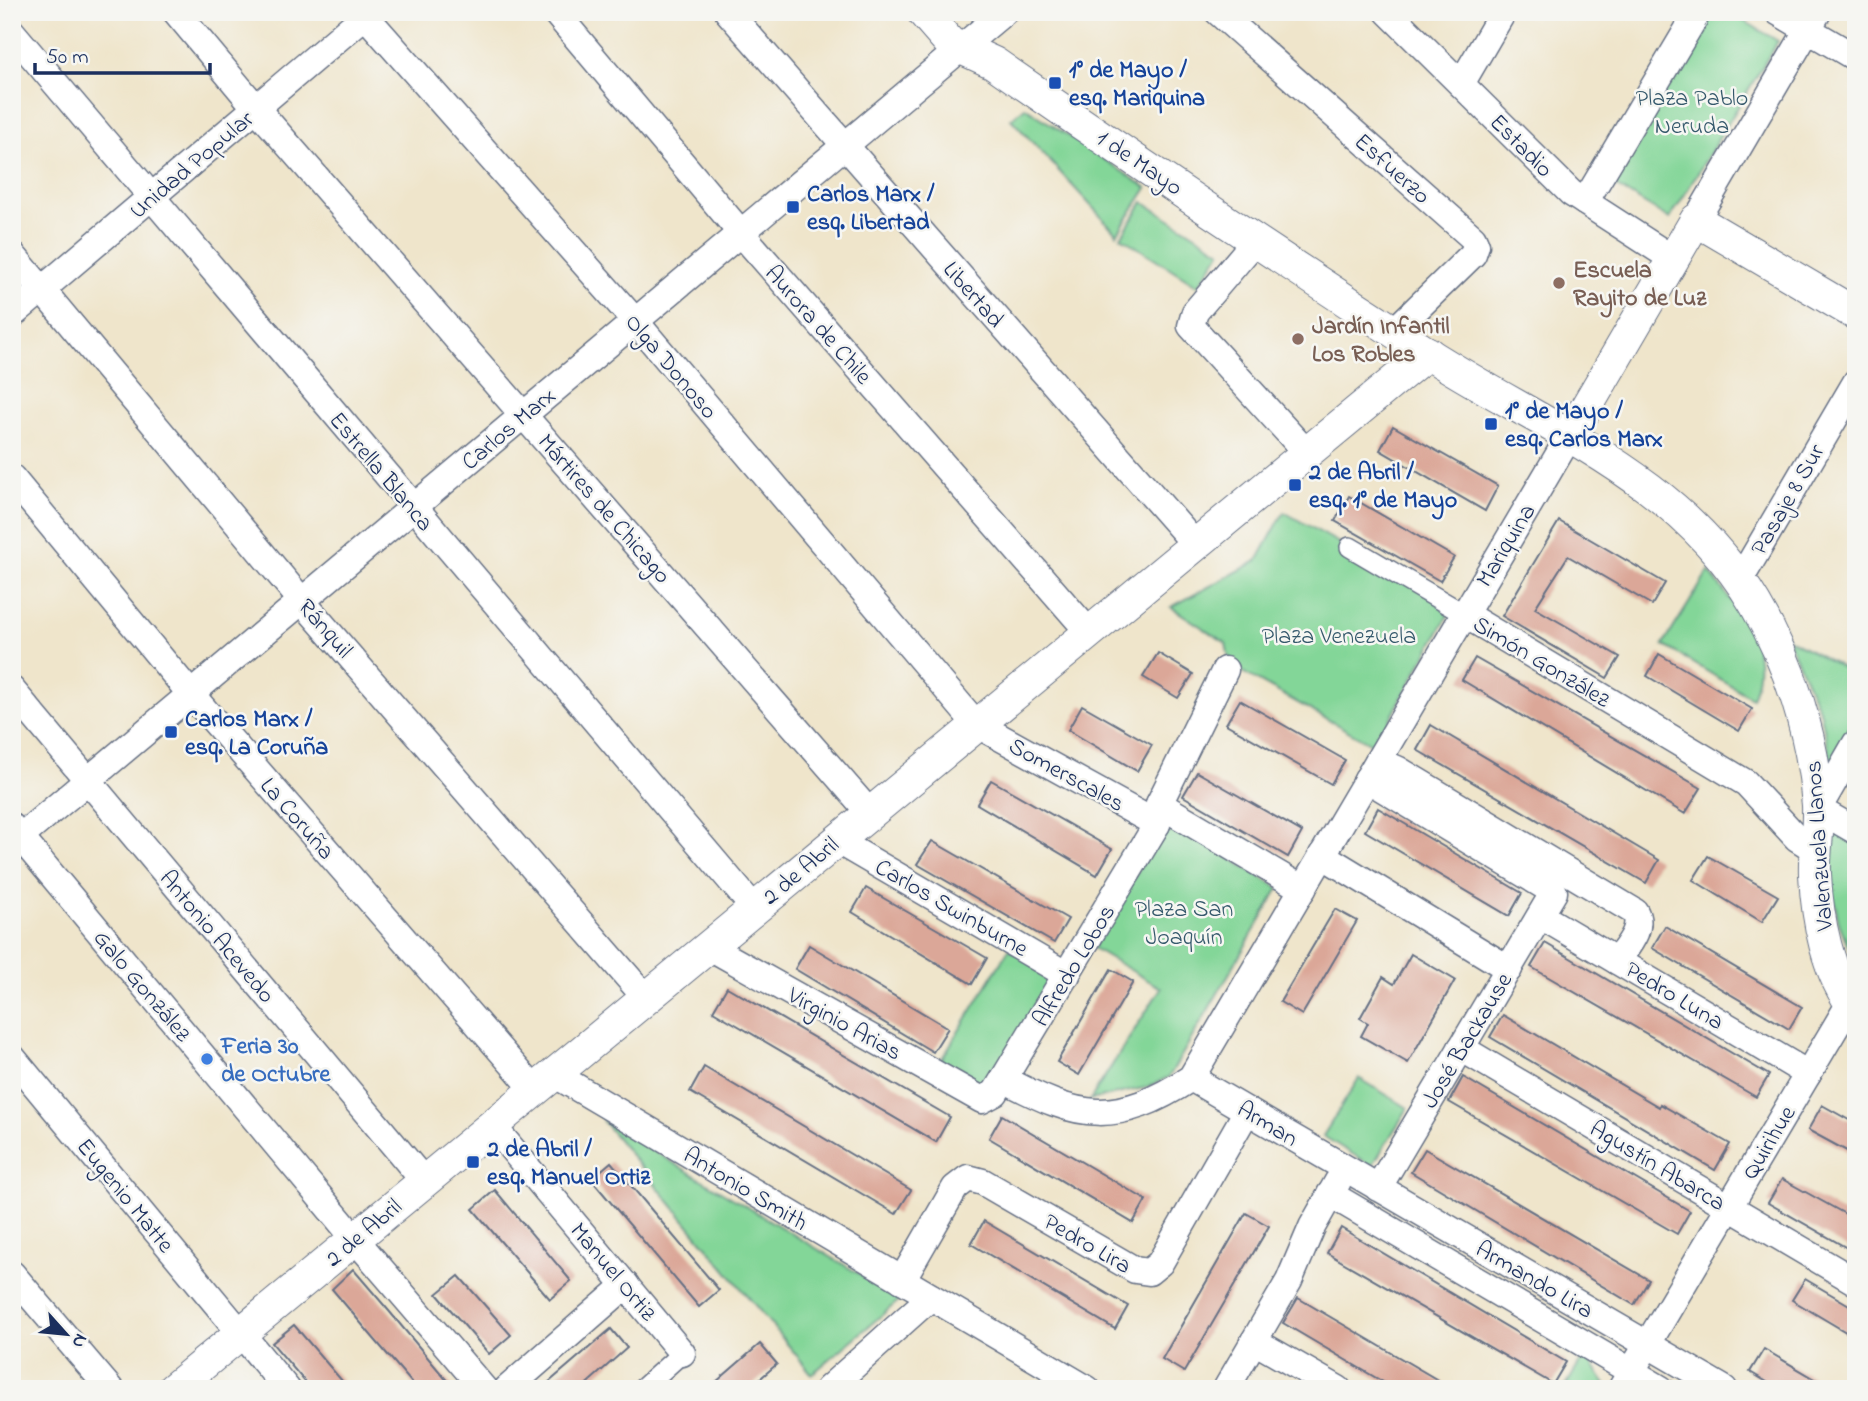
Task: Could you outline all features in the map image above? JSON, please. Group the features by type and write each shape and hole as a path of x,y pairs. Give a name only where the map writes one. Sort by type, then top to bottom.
{"street":[{"name":"Mártires de Chicago","path":"176,12 256,108 869,812"},
{"name":"Aurora de Chile","path":"555,12 740,233 1088,631"},
{"name":"Libertad","path":"728,12 1194,543"},
{"name":"1 de Mayo","path":"923,12 939,33 961,49 993,63 1427,353 1569,437"},
{"name":"Carlos Marx","path":"15,836 87,780 1004,12"},
{"name":"Esfuerzo","path":"1218,12 1473,238 1476,245 1473,254 1394,331"},
{"name":"Estadio","path":"1388,12 1564,186 1673,259"},
{"path":"1461,84 1503,12"},
{"path":"1585,202 1698,12"},
{"path":"1778,12 1813,21 1856,58"},
{"name":"Unidad Popular","path":"12,315 366,13"},
{"name":"Olga Donoso","path":"366,13 635,321 976,724"},
{"name":"Mariquina","path":"1191,1078 1813,21"},
{"name":"Estrella Blanca","path":"12,32 754,908"},
{"path":"1696,220 1856,314"},
{"path":"1256,240 1195,312 1192,326 1305,452"},
{"name":"Ránquil","path":"12,254 301,600 646,998"},
{"name":"2 de Abril","path":"173,1389 1427,353"},
{"name":"Pasaje 8 Sur","path":"1740,580 1856,382"},
{"name":"Valenzuela Llanos","path":"1569,437 1623,468 1670,502 1711,542 1757,607 1797,701 1812,756 1818,809 1816,850 1822,928 1853,1007"},
{"name":"La Coruña","path":"12,478 189,692 544,1082"},
{"name":"Simón González","path":"1350,547 1734,777 1756,792 1797,838 1816,850"},
{"name":"Alfredo Lobos","path":"982,1100 995,1093 1004,1079 1067,975 1158,814 1225,670"},
{"name":"Antonio Acevedo","path":"12,690 425,1181"},
{"name":"Somerscales","path":"976,724 1303,889"},
{"path":"1856,743 1818,809 1856,831"},
{"path":"1372,770 1397,769 1635,912 1638,918 1637,930 1617,961"},
{"name":"José Backause","path":"1372,770 1554,892 1378,1188"},
{"name":"Galo González","path":"15,836 484,1389"},
{"name":"Carlos Swinburne","path":"836,840 1067,975"},
{"path":"1322,855 1509,969"},
{"name":"Pedro Luna","path":"1541,916 1808,1074"},
{"name":"Virginio Arias","path":"708,946 982,1100"},
{"name":"Quirihue","path":"1627,1380 1808,1074 1853,1007"},
{"name":"Agustín Abarca","path":"1461,1048 1856,1282"},
{"name":"Eugenio Matte","path":"12,1057 288,1389"},
{"path":"1004,1079 1046,1101 1091,1114 1140,1104 1191,1078"},
{"name":"Arman","path":"1191,1078 1345,1168"},
{"name":"Antonio Smith","path":"544,1082 902,1280 1087,1389"},
{"name":"Pedro Lira","path":"902,1280 955,1188 968,1178 983,1182 1135,1270 1149,1272 1160,1263 1247,1111"},
{"name":"Manuel Ortiz","path":"492,1125 682,1353"},
{"path":"1226,1389 1289,1281 1312,1227 1345,1168"},
{"name":"Armando Lira","path":"1345,1168 1724,1389"},
{"name":"Armando Lira","path":"1330,1194 1627,1380 1661,1389"},
{"path":"12,1274 110,1389"},
{"path":"507,1389 626,1285"},
{"path":"828,1389 931,1297"},
{"path":"1254,1340 1338,1389"},
{"path":"642,1389 682,1353"}],"green space":[{"name":"Plaza Pablo Neruda","path":"1709,12 1729,12 1778,41 1670,219 1607,181"},
{"path":"1025,107 1147,188 1117,234 1011,119"},
{"path":"1143,202 1221,251 1198,286 1121,237"},
{"name":"Plaza Venezuela","path":"1284,512 1453,607 1375,746 1230,665 1226,643 1171,607 1257,561"},
{"path":"1709,571 1741,615 1756,645 1757,679 1752,698 1663,645"},
{"path":"1787,638 1856,675 1856,723 1832,767 1821,714"},
{"name":"Plaza San Joaquín","path":"1167,820 1279,888 1169,1077 1148,1087 1090,1100 1161,988 1093,948"},
{"path":"1835,820 1856,832 1856,966 1839,923 1828,870"},
{"path":"1009,949 1059,980 991,1096 938,1065"},
{"path":"1359,1078 1408,1108 1372,1166 1323,1136"},
{"path":"602,1120 901,1299 812,1374"},
{"path":"1585,1354 1609,1389 1564,1389"}],"building":[{"path":"1393,426 1498,486 1485,511 1380,450"},
{"path":"1349,496 1454,557 1440,581 1335,521"},
{"path":"1559,521 1665,583 1652,605 1568,556 1535,608 1620,657 1607,678 1502,616"},
{"path":"1158,653 1193,674 1178,698 1143,677"},
{"path":"1659,654 1752,709 1739,731 1647,676"},
{"path":"1475,658 1701,788 1685,814 1462,680"},
{"path":"1240,700 1345,760 1331,784 1226,724"},
{"path":"1082,705 1152,745 1137,771 1068,730"},
{"path":"1431,725 1659,860 1646,883 1417,750"},
{"path":"1197,772 1302,832 1288,857 1183,796"},
{"path":"991,780 1112,849 1097,875 977,804"},
{"path":"1378,808 1522,893 1509,916 1365,831"},
{"path":"932,841 1068,919 1054,943 917,864"},
{"path":"1708,856 1778,896 1762,922 1693,880"},
{"path":"866,888 987,958 972,984 852,912"},
{"path":"1335,909 1357,921 1302,1015 1280,1002"},
{"path":"1665,926 1802,1007 1789,1029 1652,948"},
{"path":"1545,943 1769,1075 1756,1097 1531,967"},
{"path":"809,945 948,1028 933,1052 795,969"},
{"path":"1411,954 1455,980 1408,1063 1361,1036 1368,1023 1360,1018 1383,977 1394,984"},
{"path":"1111,969 1133,982 1079,1075 1057,1062"},
{"path":"727,987 950,1117 936,1142 713,1011"},
{"path":"1503,1015 1659,1107 1660,1104 1730,1144 1715,1170 1490,1037"},
{"path":"704,1067 911,1190 896,1214 690,1092"},
{"path":"1463,1077 1690,1211 1677,1234 1449,1102"},
{"path":"1822,1105 1856,1124 1856,1156 1808,1130"},
{"path":"1002,1115 1146,1200 1133,1223 989,1138"},
{"path":"1425,1149 1649,1280 1634,1305 1411,1172"},
{"path":"611,1162 719,1290 699,1307 591,1179"},
{"path":"1782,1179 1856,1220 1856,1253 1768,1203"},
{"path":"495,1190 571,1281 550,1299 473,1209"},
{"path":"1246,1213 1269,1226 1184,1372 1162,1359"},
{"path":"984,1221 1128,1306 1115,1329 971,1244"},
{"path":"1341,1228 1566,1362 1553,1384 1327,1253"},
{"path":"353,1269 454,1389 417,1389 332,1289"},
{"path":"459,1276 511,1335 489,1354 437,1294"},
{"path":"1805,1279 1856,1309 1856,1338 1792,1300"},
{"path":"1298,1298 1453,1389 1395,1389 1283,1323"},
{"path":"294,1325 349,1389 311,1389 272,1343"},
{"path":"611,1329 627,1348 581,1389 541,1389"},
{"path":"760,1344 777,1364 748,1389 708,1389"},
{"path":"1764,1349 1832,1389 1779,1389 1750,1372"}],"place":[{"name":"1° de Mayo / esq. Mariquina","path":"1055,83"},
{"name":"Carlos Marx / esq. Libertad","path":"793,207"},
{"name":"Escuela Rayito de Luz","path":"1559,283"},
{"name":"Jardín Infantil Los Robles","path":"1298,339"},
{"name":"1° de Mayo / esq. Carlos Marx","path":"1491,424"},
{"name":"2 de Abril / esq. 1° de Mayo","path":"1295,485"},
{"name":"Carlos Marx / esq. La Coruña","path":"171,732"},
{"name":"Feria 30 de Octubre","path":"207,1059"},
{"name":"2 de Abril / esq. Manuel Ortiz","path":"473,1162"}]}
